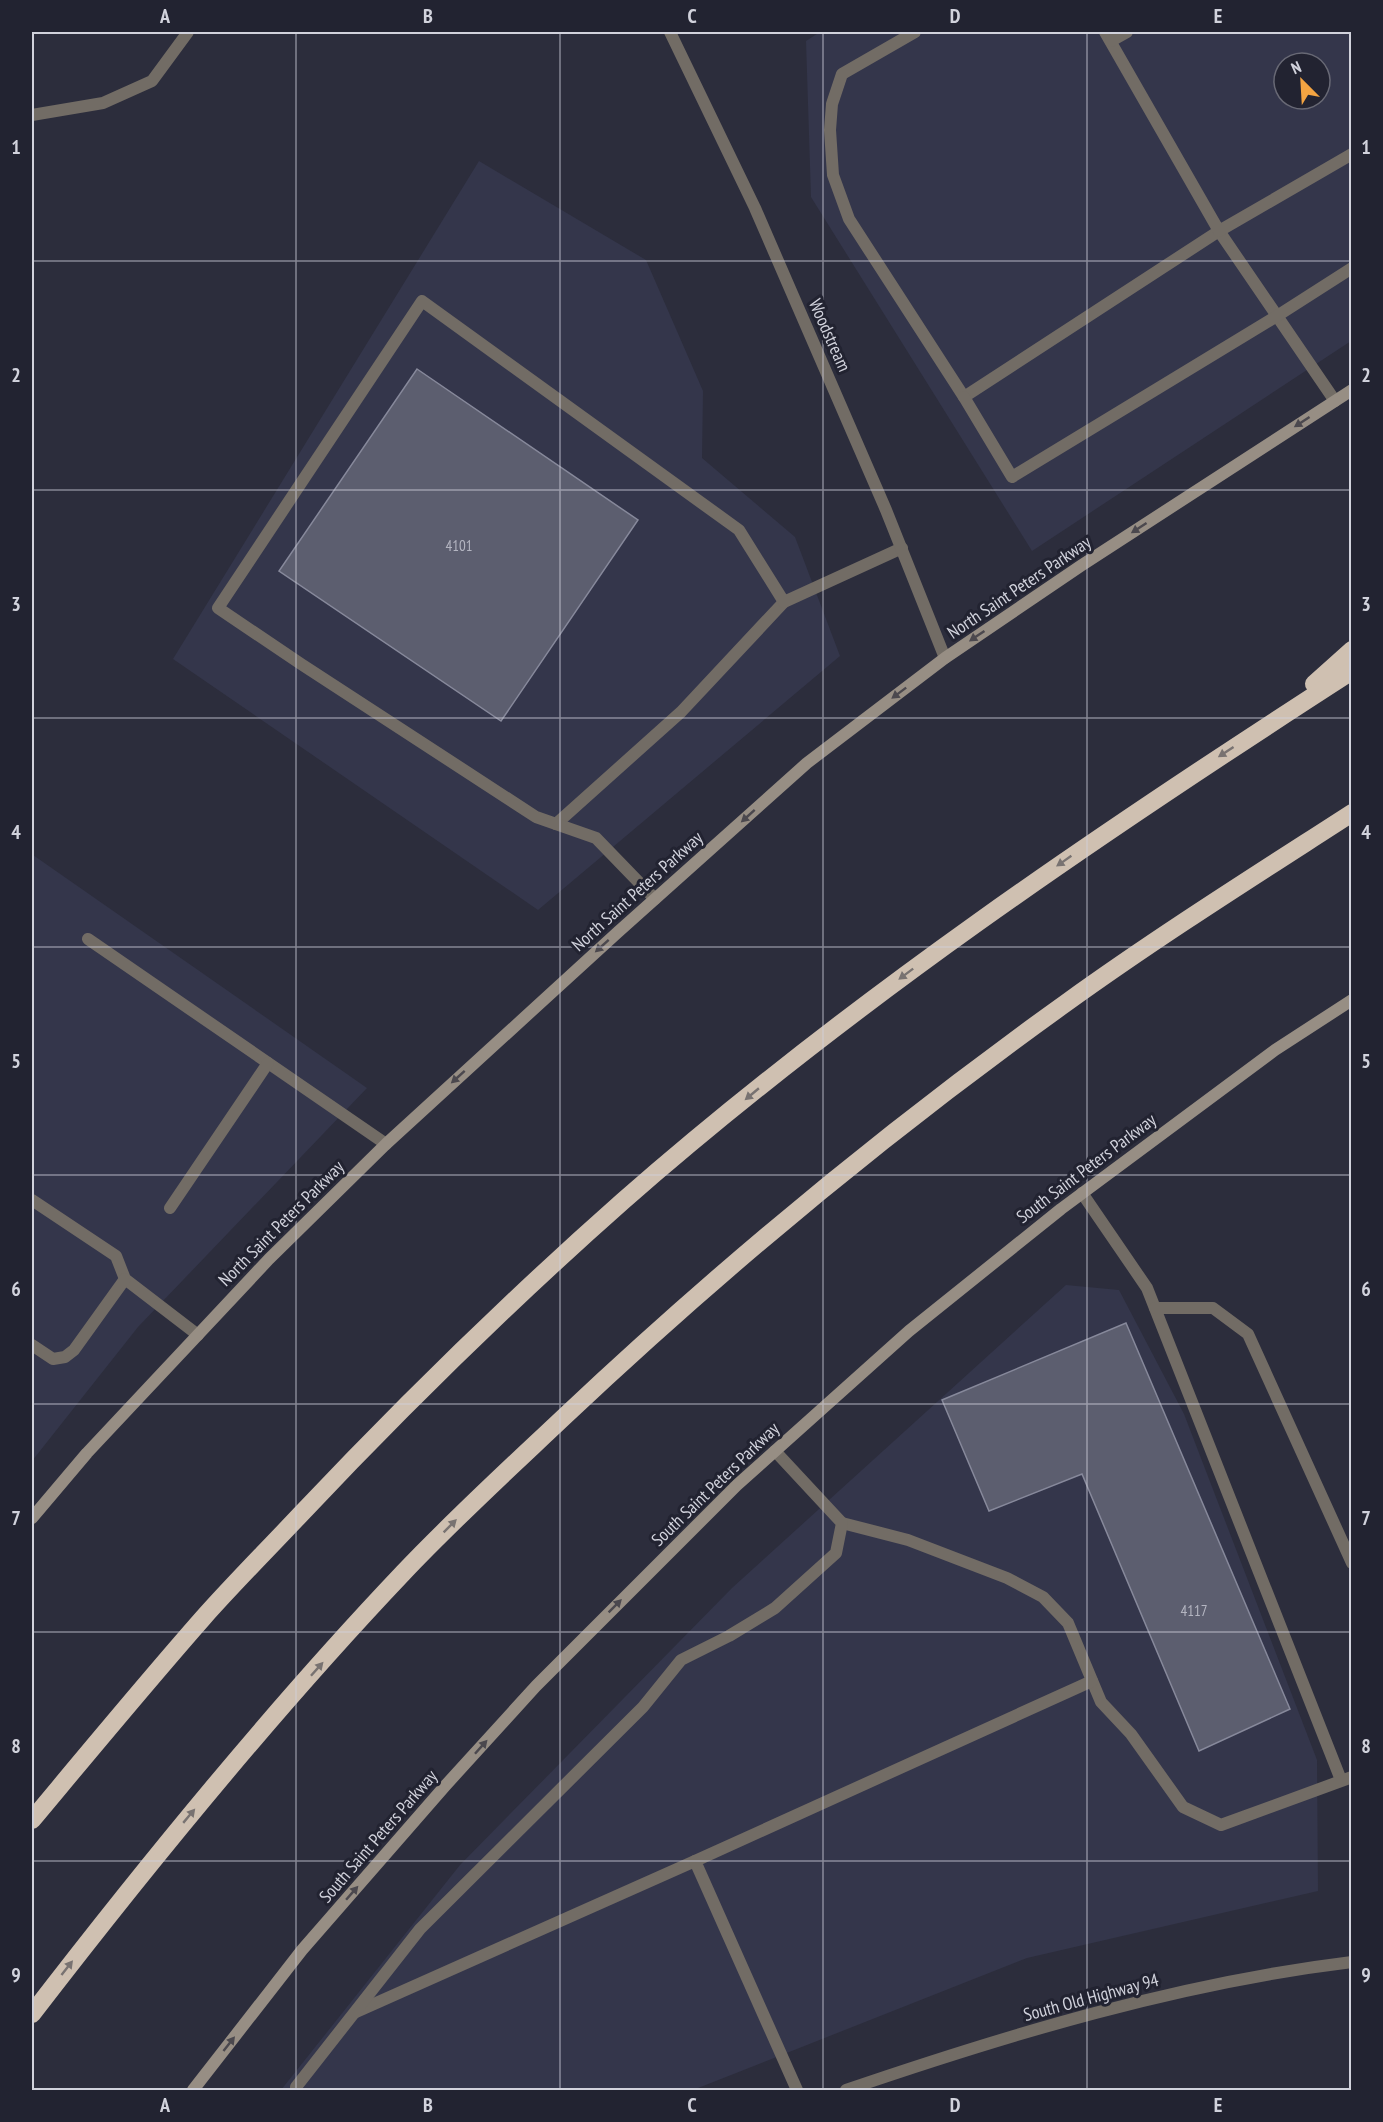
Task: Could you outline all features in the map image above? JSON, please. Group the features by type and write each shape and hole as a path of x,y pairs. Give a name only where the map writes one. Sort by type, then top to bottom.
{"highway":[{"path":"1275,720 1352,650"},
{"path":"32,1820 206,1614 338,1474 479,1333 624,1200 780,1070 939,949 1105,832 1352,670"},
{"path":"32,2014 124,1893 261,1731 404,1572 507,1470 622,1362 720,1274 827,1185 938,1099 1067,1002 1234,889 1352,813"}],"main road":[{"name":"North Saint Peters Parkway","path":"32,1518 87,1453 268,1259 386,1144 807,763 945,658 1082,565 1352,390"},
{"name":"South Saint Peters Parkway","path":"193,2091 302,1950 536,1686 729,1494 909,1332 1082,1193 1275,1050 1352,1000"}],"street":[{"path":"32,115 103,103 152,81 188,32"},
{"name":"Woodstream","path":"670,32 754,208 902,548 945,658"},
{"path":"915,32 842,74 832,104 830,130 833,175 849,219 964,397 1012,477 1352,268"},
{"path":"1127,32 1108,36 1219,231 1335,401"},
{"path":"964,397 1219,231 1352,154"},
{"path":"655,899 596,837 536,817 526,811 218,608 422,301 739,530 784,602"},
{"path":"556,824 681,712 784,602 902,548"},
{"path":"88,939 386,1144"},
{"path":"170,1208 268,1063"},
{"path":"775,1451 842,1523 908,1540 1007,1578 1043,1597 1068,1623 1101,1702 1131,1734 1183,1807 1221,1825 1346,1778 1147,1288 1082,1193"},
{"path":"32,1200 116,1256 125,1279 198,1335"},
{"path":"32,1345 53,1359 65,1357 74,1350 125,1279"},
{"path":"1155,1308 1213,1308 1248,1334 1352,1563"},
{"path":"296,2091 296,2087 420,1929 643,1707 681,1660 775,1608 836,1553 842,1523"},
{"path":"354,2013 1092,1681"},
{"path":"695,1861 797,2091"},
{"name":"South Old Highway 94","path":"846,2091 930,2061 1058,2023 1190,1990 1314,1966 1352,1962"}],"shaded area":[{"path":"820,32 1351,32 1351,341 1032,551 811,197 806,41"},
{"path":"479,161 646,260 703,391 702,458 795,537 840,656 538,910 173,659"},
{"path":"33,855 367,1088 138,1327 32,1461 32,858"},
{"path":"1066,1285 1119,1290 1184,1414 1317,1760 1318,1891 1027,1958 693,2090 281,2090 460,1865 732,1588"}],"building":[{"path":"417,369 638,520 501,721 279,571"},
{"path":"1126,1323 1290,1709 1199,1751 1082,1474 989,1511 942,1400"}]}
